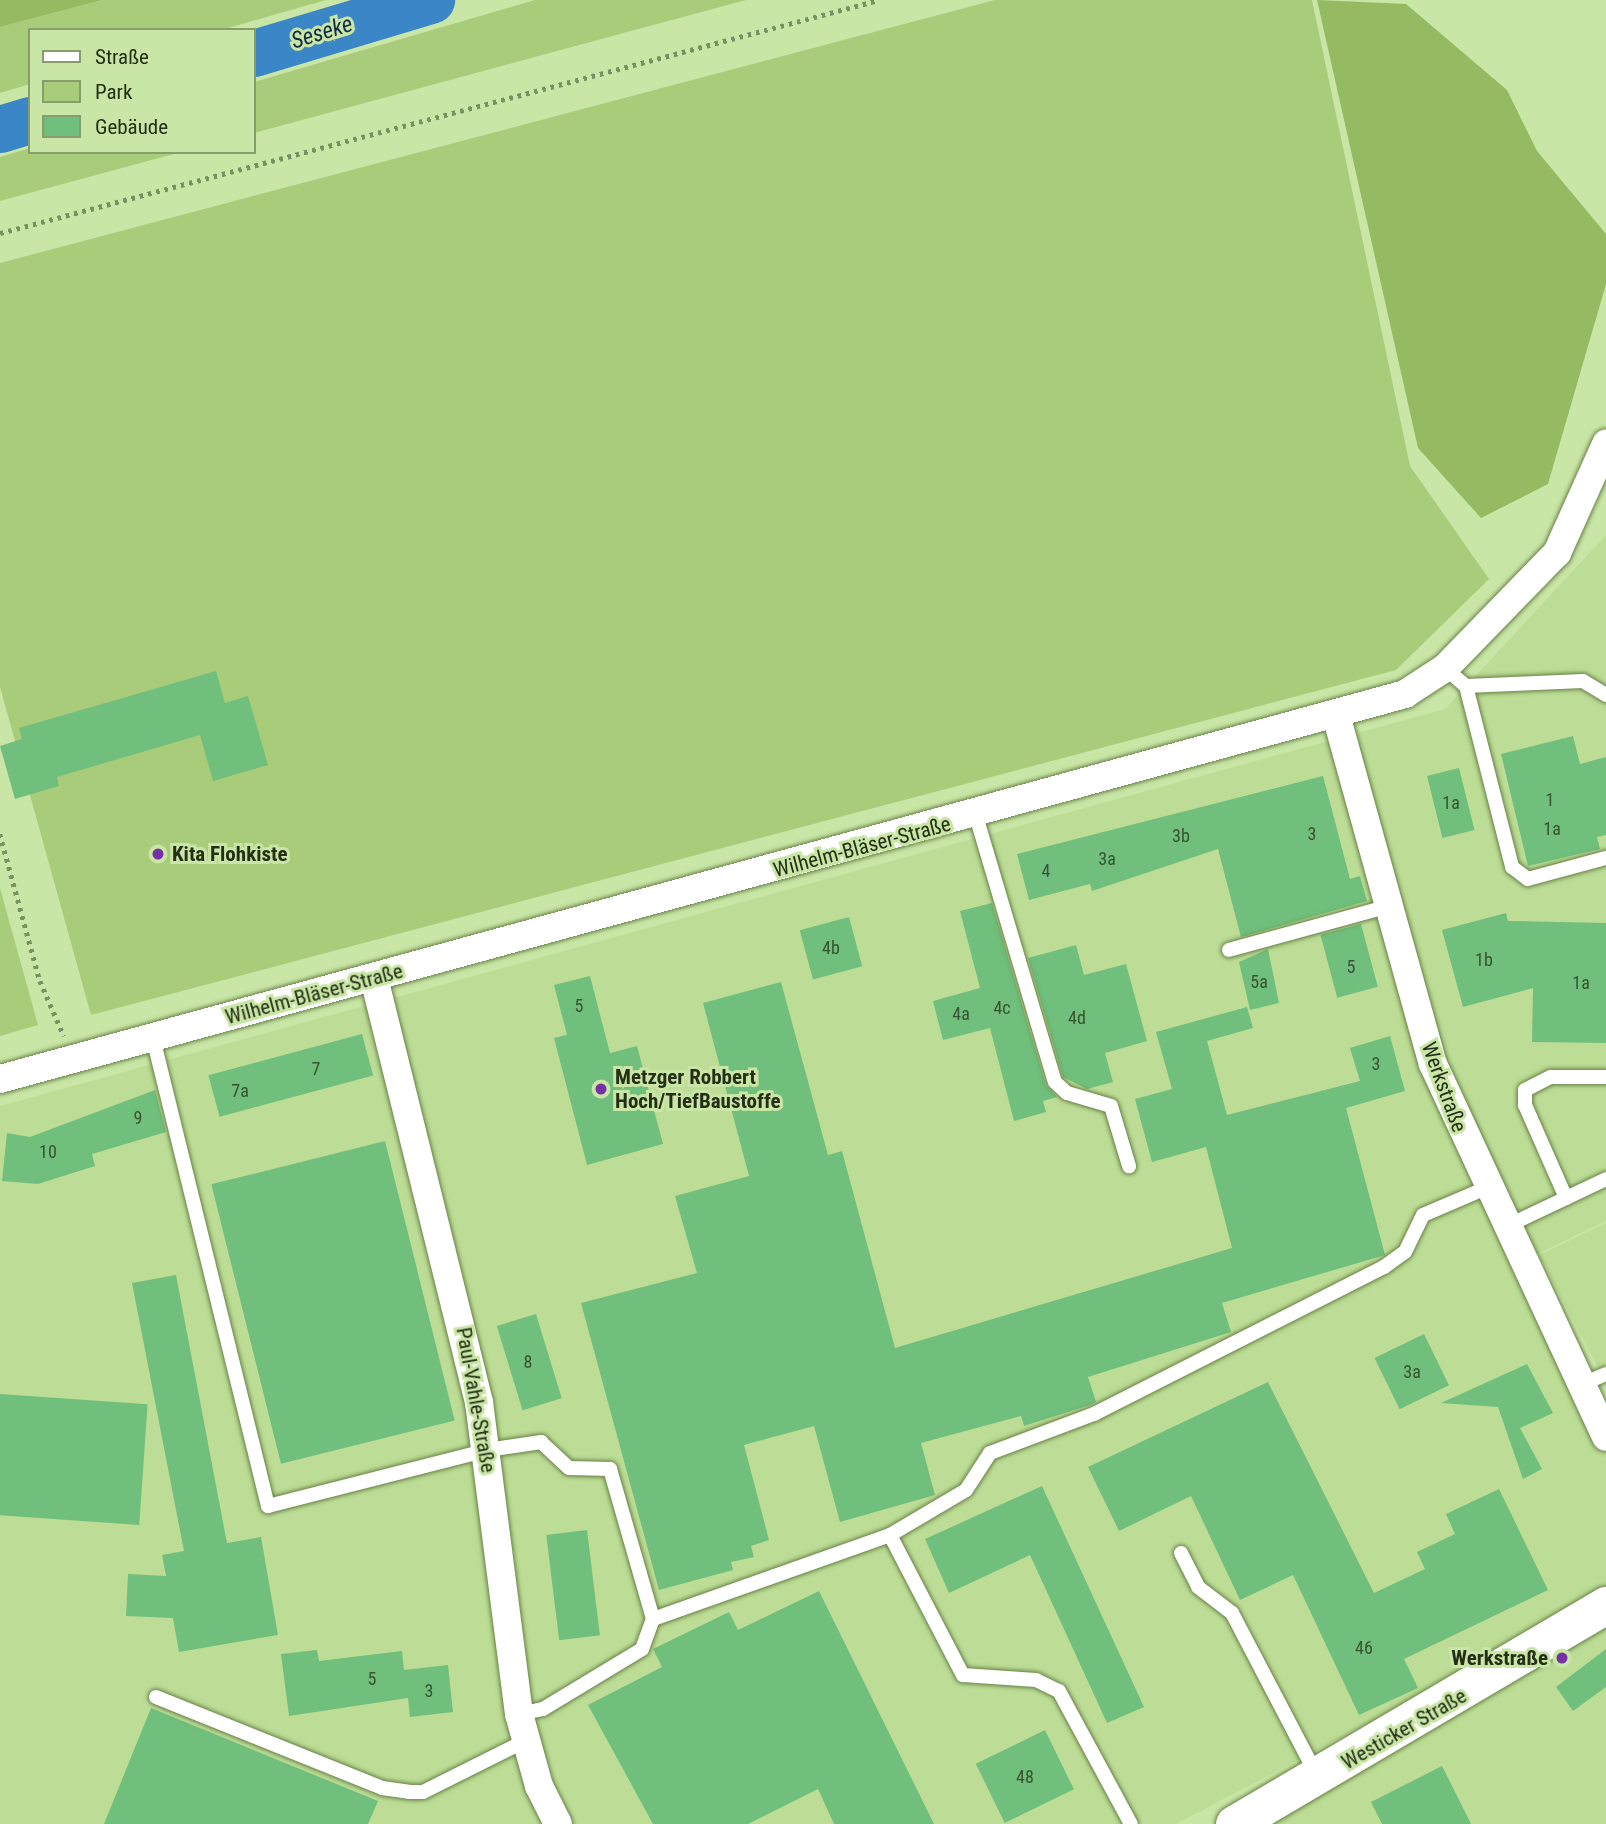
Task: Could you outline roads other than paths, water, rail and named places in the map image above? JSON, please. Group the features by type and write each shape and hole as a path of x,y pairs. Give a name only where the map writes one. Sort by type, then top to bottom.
{"street":[{"name":"Wilhelm-Bläser-Straße","path":"0,1079 976,816 1405,694 1444,668 1557,553 1606,444"},
{"name":"Werkstraße","path":"1336,715 1433,1064 1486,1188 1606,1437"},
{"name":"Paul-Vahle-Straße","path":"374,978 460,1316 486,1450 519,1714 525,1741 558,1824"},
{"name":"Westicker Straße","path":"1234,1824 1318,1779 1606,1605"}],"lane":[{"path":"1444,668 1466,686 1511,867 1528,879 1606,858"},
{"path":"1466,686 1606,680"},
{"path":"1583,681 1606,695"},
{"path":"976,816 1055,1082 1067,1093 1111,1106 1129,1166"},
{"path":"1229,950 1390,906"},
{"path":"153,1038 268,1506 486,1450 541,1442 569,1468 610,1469 653,1619 642,1649 543,1709 519,1714"},
{"path":"1566,1199 1525,1105 1525,1090 1551,1077 1606,1077"},
{"path":"1505,1227 1606,1179"},
{"path":"653,1619 890,1535 966,1490 990,1454 1094,1413 1384,1267 1405,1252 1423,1215 1486,1188"},
{"path":"1580,1385 1606,1374"},
{"path":"890,1535 963,1675 1036,1680 1059,1691 1131,1824"},
{"path":"1181,1553 1198,1587 1232,1613 1318,1779"},
{"path":"156,1697 382,1788 409,1792 423,1792 525,1741"}],"waterway":[{"name":"Seseke","path":"256,52 431,0"},
{"name":"Seseke","path":"0,129 28,121"}],"place":[{"name":"Kita Flohkiste","path":"158,854"},
{"name":"Metzger Robbert Hoch/TiefBaustoffe","path":"601,1089"},
{"name":"Werkstraße","path":"1562,1658"}]}
